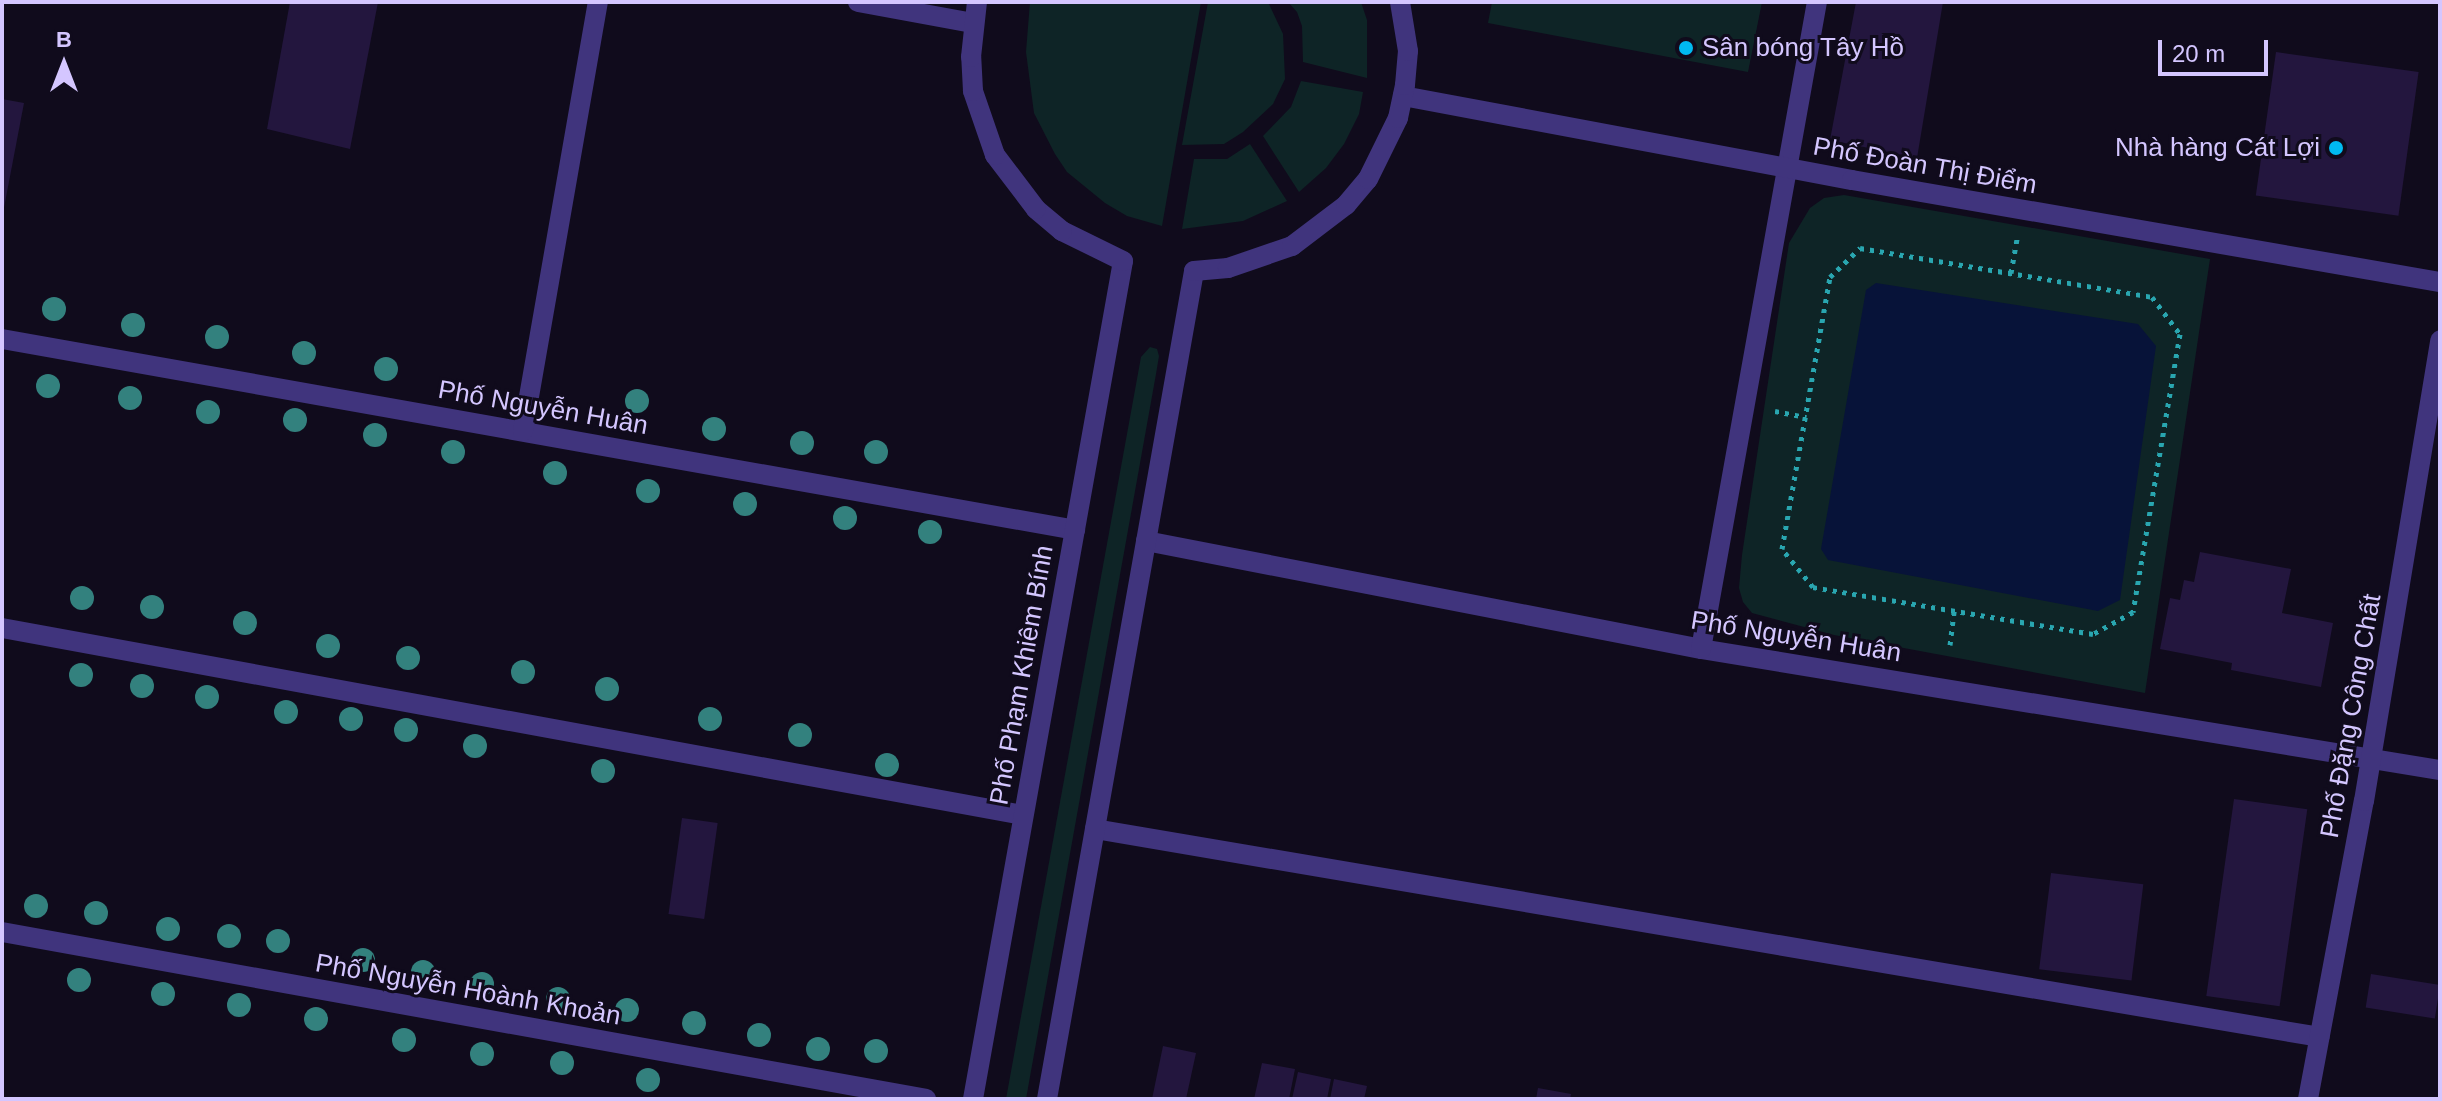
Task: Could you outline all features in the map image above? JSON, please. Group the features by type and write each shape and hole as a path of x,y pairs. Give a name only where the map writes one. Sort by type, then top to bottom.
{"street":[{"path":"523,431 598,2"},
{"path":"858,2 972,23 977,2"},
{"path":"1047,1099 1194,271 1261,259 1321,228 1368,179 1385,149 1403,96 1408,51 1400,2"},
{"path":"1701,649 1817,2"},
{"name":"Phố Phạm Khiêm Bính","path":"972,23 973,91 995,155 1014,184 1044,216 1091,248 1123,261 973,1099"},
{"name":"Phố Đoàn Thị Điểm","path":"1403,96 1787,168 2440,282"},
{"name":"Phố Nguyễn Huân","path":"2,339 1075,530"},
{"name":"Phố Đặng Công Chất","path":"2308,1099 2371,758 2440,340"},
{"name":"Phố Nguyễn Huân","path":"1146,541 1701,649 2440,770"},
{"path":"2,628 1023,815"},
{"path":"1095,829 2319,1037"},
{"name":"Phố Nguyễn Hoành Khoản","path":"2,932 926,1099"}],"path":[{"path":"2011,273 2017,238"},
{"path":"1860,248 2011,273 2152,297 2180,334 2133,612 2093,634 1813,587 1782,549 1830,277 1860,248"},
{"path":"1775,411 1806,417"},
{"path":"1950,645 1954,610"}],"green space":[{"path":"1030,2 1201,2 1162,226 1127,216 1105,203 1067,172 1055,154 1034,113 1026,52"},
{"path":"1208,2 1268,2 1283,34 1285,79 1273,104 1243,132 1224,144 1182,145"},
{"path":"1288,2 1361,2 1367,20 1367,78 1303,62 1302,26 1297,12"},
{"name":"Sân bóng Tây Hồ","path":"1492,2 1762,2 1748,72 1488,23"},
{"path":"1301,81 1363,92 1359,114 1344,144 1326,168 1299,192 1263,136 1291,107"},
{"path":"1250,144 1287,201 1243,221 1182,229 1194,159 1227,159"},
{"path":"1844,195 2210,259 2145,693 1834,635 1752,613 1743,602 1739,588 1742,555 1789,243 1810,208 1824,198"},
{"path":"1150,347 1157,349 1159,356 1026,1099 1006,1099 1141,357"}],"water":[{"path":"1876,283 2138,324 2156,346 2120,600 2098,611 1828,560 1821,549 1866,290"}],"building":[{"path":"290,2 378,2 350,149 267,129"},
{"path":"1856,2 1943,2 1917,158 1830,140"},
{"path":"2276,52 2419,72 2398,216 2256,196"},
{"path":"2,99 24,103 3,213 2,212"},
{"path":"2200,552 2291,569 2282,613 2333,623 2321,687 2231,670 2232,663 2160,649 2170,598 2180,600 2184,580 2194,582"},
{"path":"2234,799 2307,809 2280,1006 2206,996"},
{"path":"682,818 718,823 704,919 669,914"},
{"path":"2051,873 2143,884 2131,981 2039,969"},
{"path":"2371,974 2440,985 2435,1019 2366,1008"},
{"path":"1163,1046 1196,1053 1186,1099 1152,1099"},
{"path":"1262,1063 1295,1069 1289,1099 1254,1099"},
{"path":"1298,1072 1331,1079 1327,1099 1292,1099"},
{"path":"1334,1079 1367,1086 1364,1099 1330,1099"},
{"path":"1538,1088 1571,1094 1570,1099 1536,1099"}],"place":[{"name":"Sân bóng Tây Hồ","path":"1686,48"},
{"name":"Nhà hàng Cát Lợi","path":"2336,148"}]}
